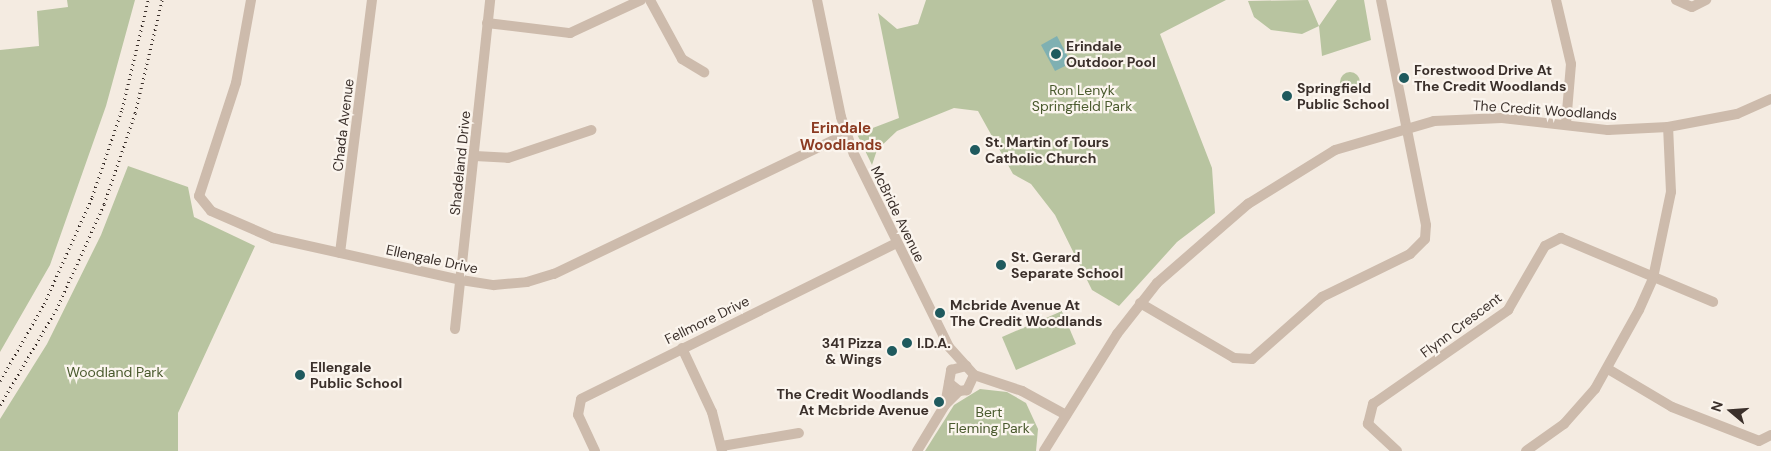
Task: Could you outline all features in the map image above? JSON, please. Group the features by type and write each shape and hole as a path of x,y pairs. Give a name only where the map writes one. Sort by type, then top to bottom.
{"street":[{"name":"Ellengale Drive","path":"251,0 236,83 199,188 201,204 273,238 461,280 494,285 554,274 846,134"},
{"name":"Chada Avenue","path":"340,253 372,0"},
{"name":"Shadeland Drive","path":"455,330 475,156 490,0"},
{"path":"488,23 570,33 641,0"},
{"path":"650,0 682,59 704,72"},
{"name":"McBride Avenue","path":"817,0 846,134 896,243 949,347 966,366"},
{"path":"1140,303 1234,358 1258,356 1285,326 1322,297 1410,254 1425,239 1381,0"},
{"path":"1556,0 1571,64 1566,124"},
{"path":"1676,0 1692,7 1706,0"},
{"name":"The Credit Woodlands","path":"1044,451 1140,303 1189,253 1282,180 1357,140 1405,126 1468,117 1566,124 1608,130 1668,127 1737,114 1771,100"},
{"path":"1526,451 1564,424 1608,369 1653,278 1671,192 1668,127"},
{"path":"475,156 508,158 591,130"},
{"name":"Flynn Crescent","path":"1397,451 1368,424 1372,404 1508,310 1545,246 1561,238 1653,278"},
{"name":"Fellmore Drive","path":"595,451 578,415 581,399 896,243"},
{"path":"1653,278 1713,302"},
{"name":"McBride Avenue","path":"949,347 951,370"},
{"path":"682,348 712,412 722,448 799,433"},
{"path":"945,405 951,370 966,366 974,375 989,383 1022,391 1066,415"},
{"path":"1608,369 1672,407 1759,441 1771,435"},
{"path":"971,387 974,375"},
{"path":"949,383 959,391"},
{"path":"917,451 945,405 959,391 989,383"}],"green space":[{"path":"67,0 135,0 106,106 50,265 0,352 0,50 39,46 37,11 68,7"},
{"name":"Ron Lenyk Springfield Park","path":"926,0 1226,0 1160,34 1212,168 1215,213 1177,242 1119,306 1092,290 1055,215 1031,184 1013,174 978,111 954,108 897,131 877,150 872,165 857,134 899,118 878,13 897,29 918,24"},
{"path":"1308,0 1319,26 1302,34 1271,30 1254,17 1248,1"},
{"path":"1337,0 1364,0 1371,40 1322,56 1319,26"},
{"path":"1350,72 1357,75 1360,82 1357,89 1350,92 1343,89 1340,82 1343,75"},
{"name":"Woodland Park","path":"128,166 188,187 194,217 255,246 178,413 178,451 0,451 0,419 47,344 101,235"},
{"path":"1062,311 1076,344 1016,370 1002,337"},
{"name":"Bert Fleming Park","path":"980,389 1007,392 1026,403 1038,429 1036,451 925,451 954,405"}],"water":[{"name":"Erindale Outdoor Pool","path":"1057,36 1071,63 1055,71 1041,45"}],"railway":[{"path":"0,381 44,304 92,197 122,109 148,0"},
{"path":"0,405 56,310 104,204 135,113 162,0"}],"place":[{"name":"Erindale Outdoor Pool","path":"1056,54"},
{"name":"Forestwood Drive At The Credit Woodlands","path":"1404,78"},
{"name":"Springfield Public School","path":"1287,96"},
{"name":"St. Martin of Tours Catholic Church","path":"975,150"},
{"name":"St. Gerard Separate School","path":"1001,265"},
{"name":"Mcbride Avenue At The Credit Woodlands","path":"940,313"},
{"name":"I.D.A.","path":"907,343"},
{"name":"341 Pizza & Wings","path":"892,351"},
{"name":"Ellengale Public School","path":"300,375"},
{"name":"The Credit Woodlands At Mcbride Avenue","path":"939,402"}],"district":[{"name":"Erindale Woodlands","path":"841,136"}]}
